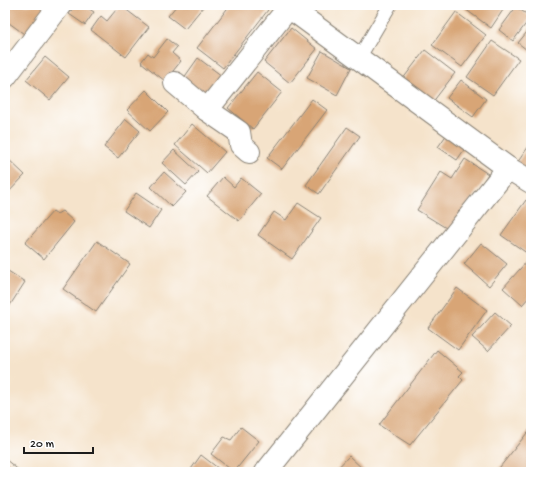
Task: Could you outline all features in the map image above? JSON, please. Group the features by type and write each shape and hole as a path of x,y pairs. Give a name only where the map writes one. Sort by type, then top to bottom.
{"street":[{"path":"5,78 60,5"},
{"path":"207,110 288,6 508,168 531,182"},
{"path":"175,83 207,110 239,132 241,145 249,152"},
{"path":"266,472 508,168"}],"lane":[{"path":"359,58 390,5"}],"building":[{"path":"5,5 41,5 51,12 31,39 5,20"},
{"path":"75,5 83,5 94,12 85,25 69,14"},
{"path":"120,5 149,27 126,57 91,30 101,16 107,21"},
{"path":"177,5 200,5 203,7 185,29 168,16"},
{"path":"230,5 262,5 268,10 223,68 197,48"},
{"path":"461,5 503,5 505,7 491,28"},
{"path":"516,7 531,17 513,41 499,30"},
{"path":"456,12 486,35 462,67 432,45"},
{"path":"531,27 531,53 518,43"},
{"path":"291,28 317,49 290,83 264,62"},
{"path":"167,39 177,47 172,53 181,61 165,81 141,62 148,53 153,57"},
{"path":"492,41 519,59 493,95 467,77"},
{"path":"425,50 455,73 432,103 402,80"},
{"path":"322,51 351,68 337,95 307,78"},
{"path":"45,57 69,77 50,100 26,80"},
{"path":"198,58 222,76 205,99 181,82"},
{"path":"257,72 282,92 253,129 228,108"},
{"path":"461,80 486,99 473,117 447,98"},
{"path":"146,90 168,112 150,131 127,110"},
{"path":"312,99 327,110 282,169 267,158"},
{"path":"126,119 140,131 118,158 104,147"},
{"path":"192,124 225,152 207,173 175,145"},
{"path":"347,127 360,136 319,194 306,185"},
{"path":"447,134 466,147 457,160 438,147"},
{"path":"531,143 531,174 517,163"},
{"path":"174,150 198,172 186,185 162,163"},
{"path":"5,156 25,175 5,196"},
{"path":"465,159 488,174 451,231 417,210 441,172 452,179"},
{"path":"164,172 186,192 172,207 151,187"},
{"path":"223,177 234,187 241,178 261,194 239,221 207,196"},
{"path":"136,193 161,210 149,228 124,211"},
{"path":"526,200 531,203 531,256 501,235"},
{"path":"298,203 321,218 292,259 258,235 274,212 286,220"},
{"path":"53,211 57,214 62,211 74,222 44,259 25,243"},
{"path":"97,241 130,264 96,312 63,289"},
{"path":"481,243 507,264 489,286 464,264"},
{"path":"528,260 531,262 531,295 522,305 503,288"},
{"path":"5,269 25,282 5,313"},
{"path":"457,288 487,310 458,350 428,328"},
{"path":"495,312 511,326 488,351 472,337"},
{"path":"437,350 463,372 459,376 463,380 410,445 379,425"},
{"path":"241,427 259,441 234,472 211,454 224,437 231,440"},
{"path":"531,428 531,472 496,472"},
{"path":"201,455 223,472 189,472"},
{"path":"349,456 365,471 334,472"},
{"path":"5,459 21,472 5,472"}]}
